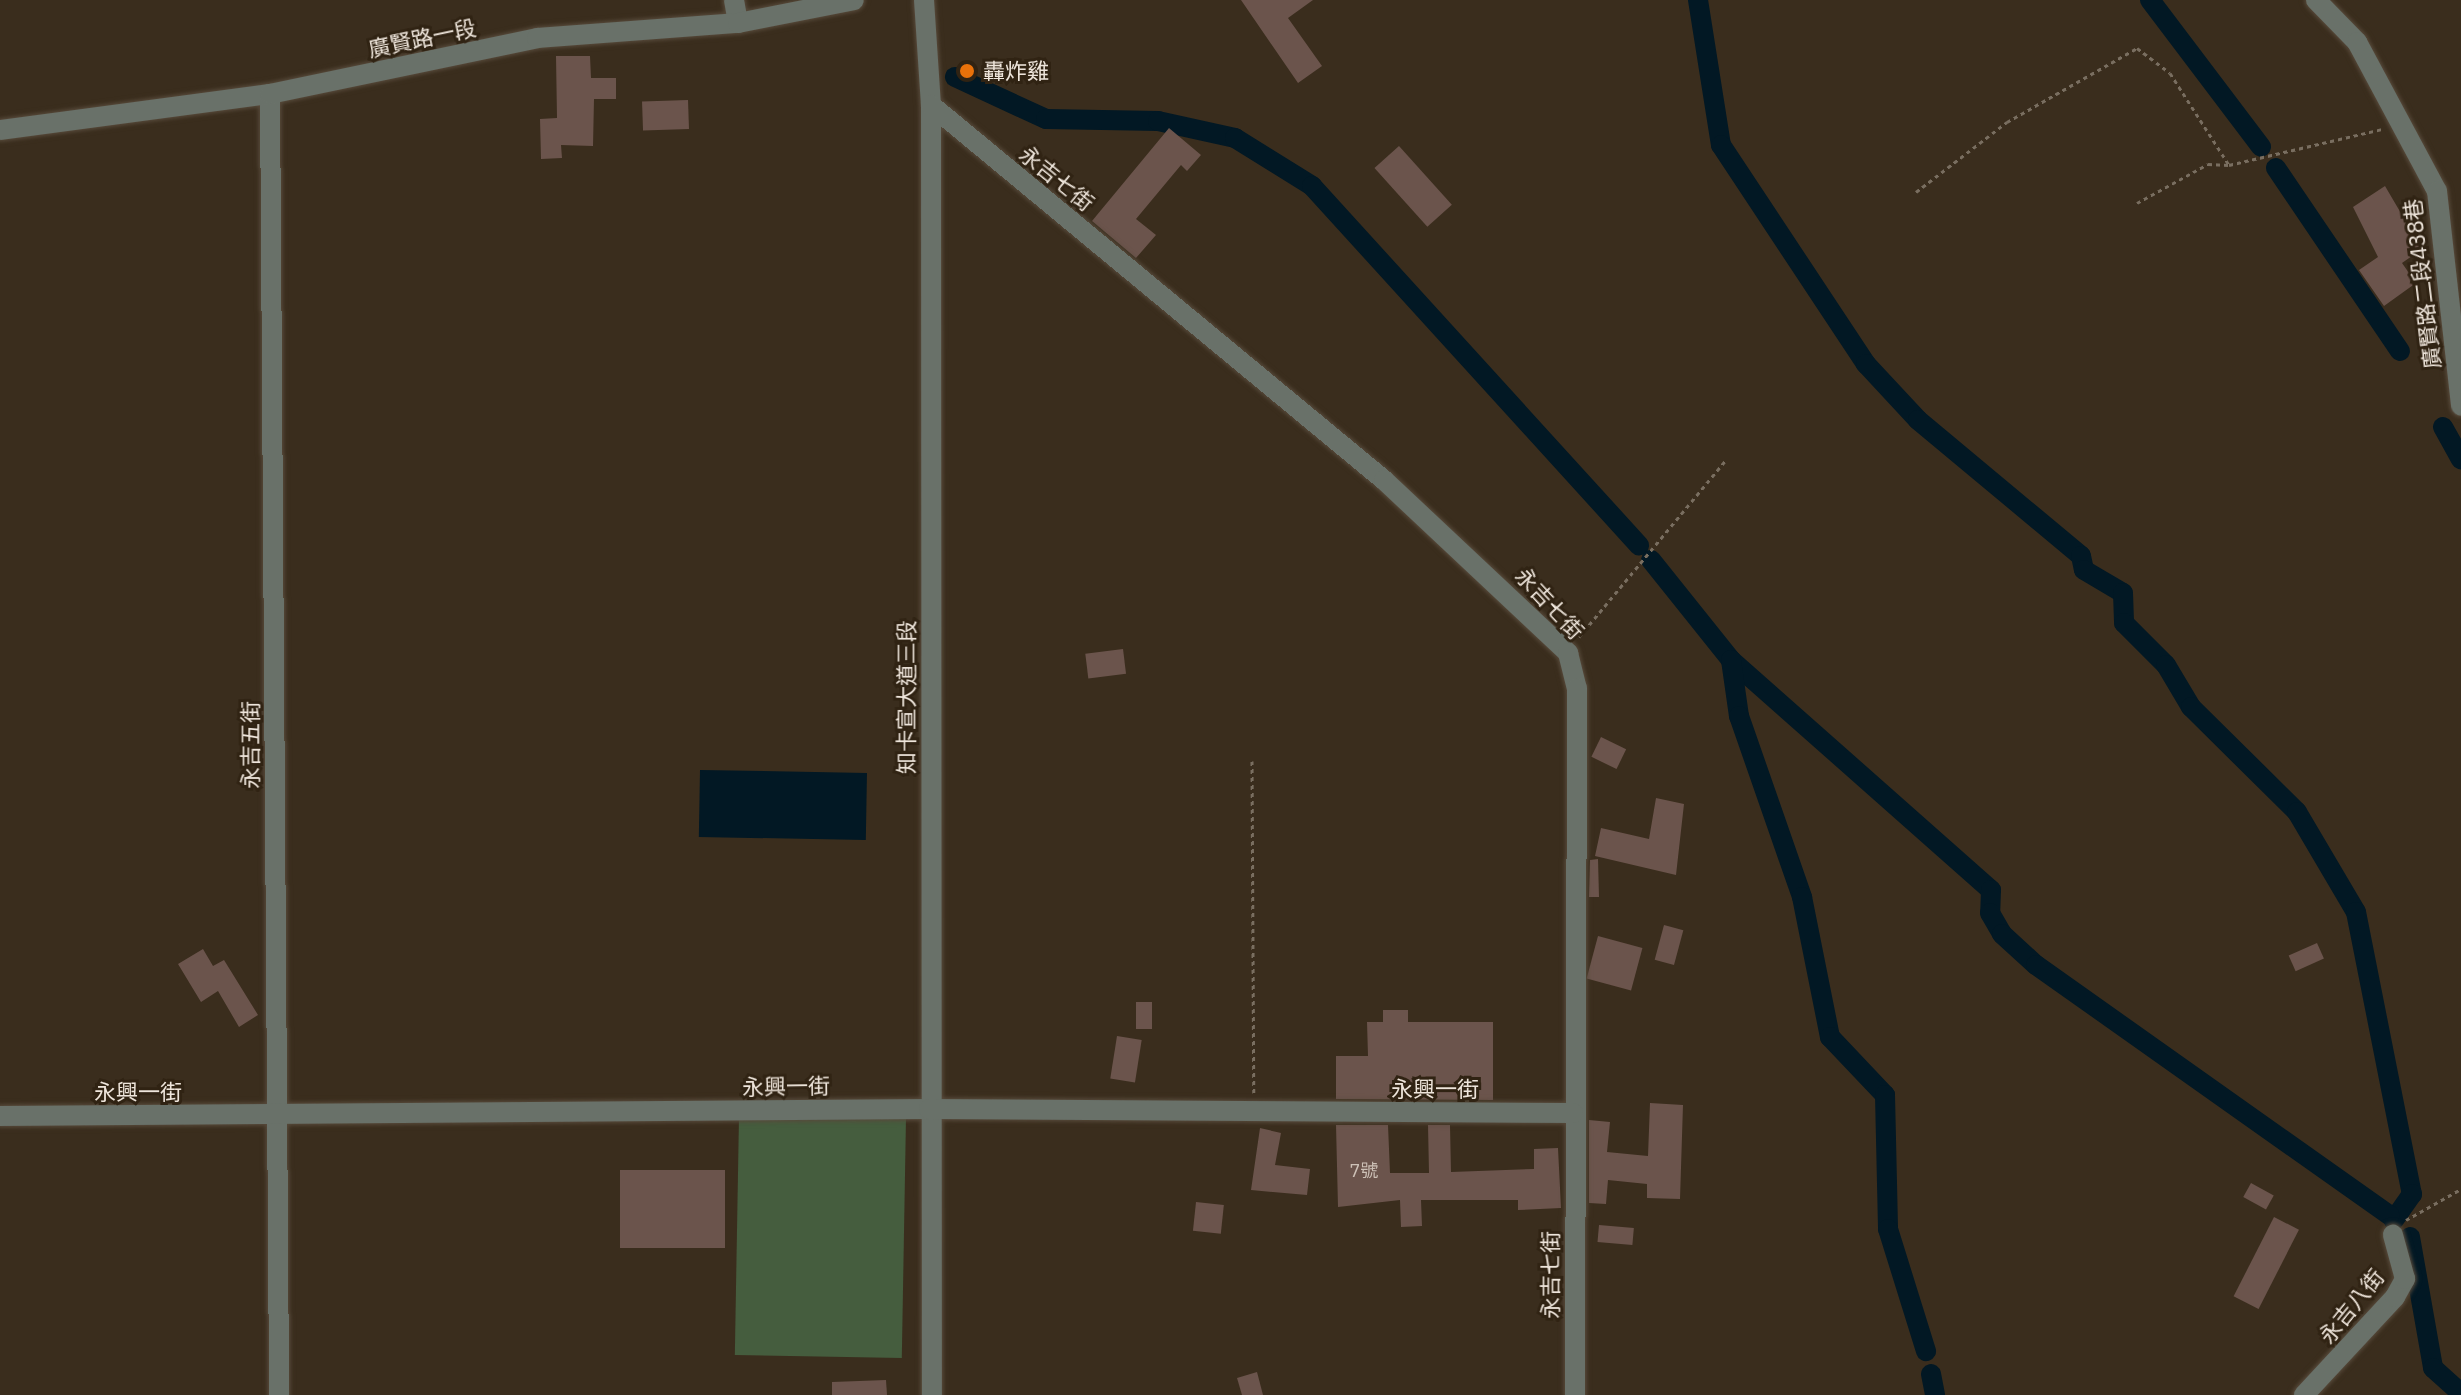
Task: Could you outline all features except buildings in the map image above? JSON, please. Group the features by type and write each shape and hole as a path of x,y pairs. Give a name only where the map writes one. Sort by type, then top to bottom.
{"street":[{"path":"734,0 738,23"},
{"name":"廣賢路一段","path":"0,130 270,94 537,38 738,23 854,0"},
{"name":"知卡宣大道三段","path":"924,0 931,105 929,1109 932,1395"},
{"name":"廣賢路二段438巷","path":"2316,0 2357,42 2405,125 2437,191 2461,406"},
{"name":"永吉五街","path":"270,94 279,1395"},
{"name":"永吉七街","path":"931,105 1384,480 1568,653 1577,688 1573,1113 1575,1395"},
{"name":"永興一街","path":"0,1116 929,1109 1573,1113"},
{"name":"永吉八街","path":"2304,1395 2400,1288 2405,1279 2393,1235"}],"path":[{"path":"1916,192 2007,122 2137,48 2170,73 2229,165"},
{"path":"2137,203 2208,164 2229,165 2405,125"},
{"path":"1568,653 1725,461"},
{"path":"1252,761 1254,1111"},
{"path":"2393,1235 2410,1215 2461,1189"}],"green space":[{"path":"739,1116 906,1119 902,1358 735,1355"}],"water":[{"path":"700,770 867,773 866,840 699,837"}],"waterway":[{"path":"1698,0 1721,145 1866,364 1918,420 2081,556 2084,570 2123,593 2124,623 2166,665 2191,707 2297,812 2356,912 2412,1194 2394,1220"},
{"path":"2150,0 2261,147"},
{"path":"955,77 1046,119 1158,121 1235,138 1312,186 1639,545"},
{"path":"2276,168 2400,351"},
{"path":"2443,427 2461,459"},
{"path":"1651,560 1731,660 1991,890 1990,913 2002,934 2036,965 2389,1215"},
{"path":"1731,660 1739,716 1802,897 1830,1037 1885,1095 1888,1229 1926,1351"},
{"path":"2410,1237 2433,1368 2461,1393"},
{"path":"1931,1374 1935,1395"}],"place":[{"name":"轟炸雞","path":"967,71"}]}
